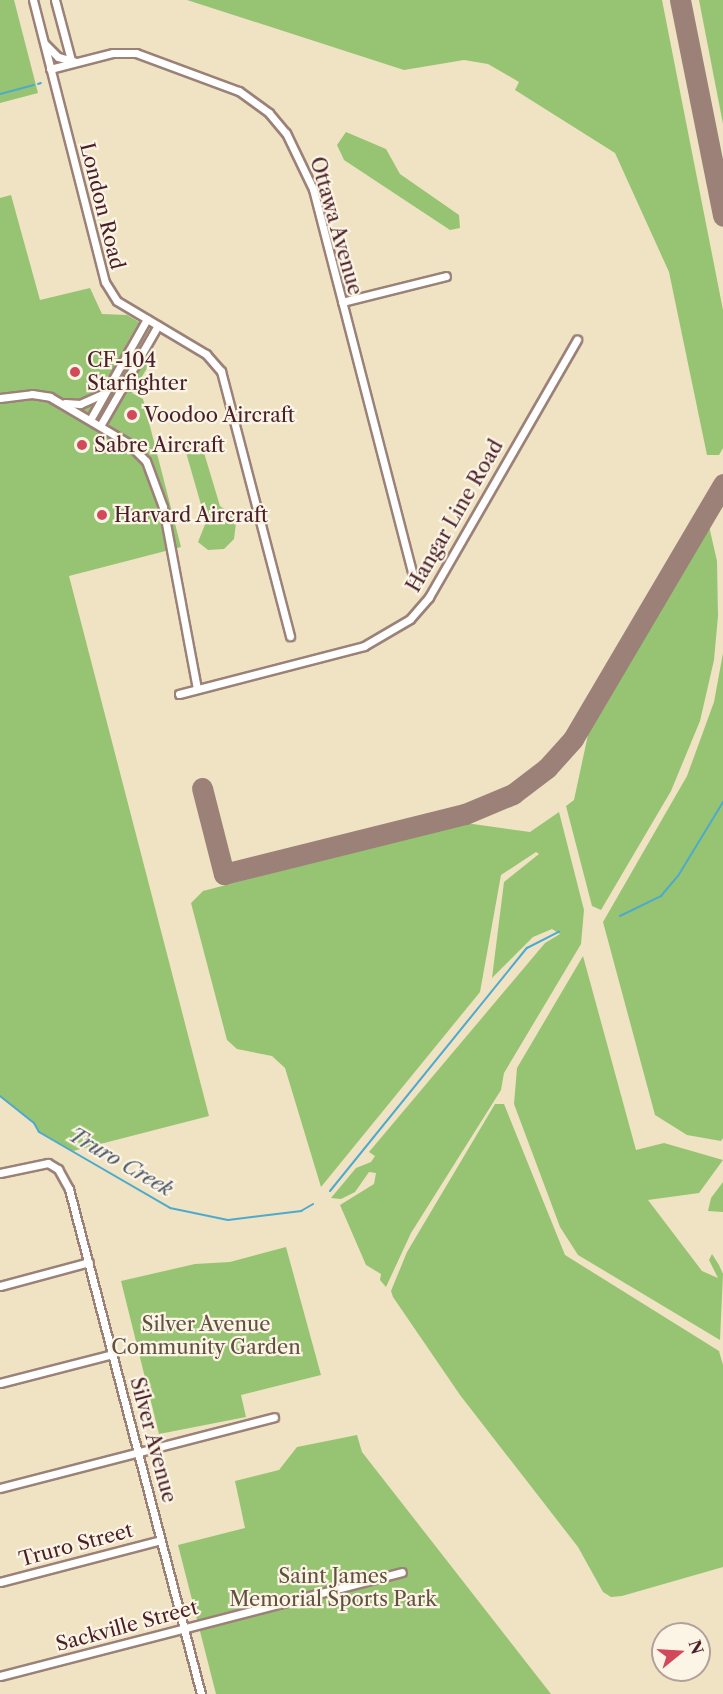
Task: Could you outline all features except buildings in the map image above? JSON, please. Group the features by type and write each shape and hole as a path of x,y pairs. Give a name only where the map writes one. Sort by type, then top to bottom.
{"street":[{"name":"London Road","path":"33,0 105,282 117,301 212,358 221,371 290,636"},
{"path":"55,0 74,61"},
{"path":"43,42 54,54 74,61"},
{"name":"Ottawa Avenue","path":"50,69 74,61 113,53 136,53 226,85 269,113 286,133 306,170 415,583"},
{"path":"342,302 446,276"},
{"path":"90,420 147,319"},
{"path":"100,426 158,326"},
{"name":"Hangar Line Road","path":"179,694 373,643 410,619 429,597 577,340"},
{"path":"0,398 32,394 60,402 80,404 104,392"},
{"path":"60,402 136,449 154,477 198,689"},
{"name":"Silver Avenue","path":"0,1173 41,1163 53,1165 69,1189 201,1694"},
{"path":"0,1286 89,1262"},
{"path":"0,1383 113,1354"},
{"path":"0,1488 274,1417"},
{"name":"Truro Street","path":"0,1582 161,1540"},
{"name":"Sackville Street","path":"0,1676 402,1572"}],"green space":[{"path":"0,0 14,0 38,93 0,103"},
{"path":"187,0 662,0 723,310 723,448 719,455 707,455 669,272 615,153 515,90 519,82 488,64 464,60 404,70"},
{"path":"699,0 723,0 723,124"},
{"path":"346,132 386,149 400,174 459,215 460,228 450,230 344,160 337,145"},
{"path":"11,195 40,300 90,288 102,314 127,315 139,322 126,345 152,360 132,393 143,399 181,547 69,576 209,1116 73,1151 39,1132 33,1123 0,1096 0,198"},
{"path":"191,440 202,446 220,506 232,514 236,523 234,539 224,549 208,550 198,542 206,522 185,449"},
{"path":"709,526 717,561 718,616 714,660 700,721 671,791 601,910 592,906 566,806 574,800 589,730"},
{"path":"723,653 723,1138 721,1141 687,1135 655,1115 603,922 687,776 714,702"},
{"path":"559,812 584,910 581,944 504,1073 501,1090 411,1233 386,1287 380,1280 381,1274 366,1265 340,1205 374,1184 376,1173 369,1172 355,1192 341,1199 331,1198 356,1168 371,1162 375,1156 369,1152 545,943 560,934 552,929 533,937 492,978 504,882 539,854 536,852 501,875 480,992 321,1187 285,1068 272,1056 237,1049 227,1040 191,903 203,891 466,823 530,832"},
{"path":"583,956 636,1150 664,1143 723,1160 699,1193 648,1200 702,1271 718,1278 709,1260 712,1254 719,1265 723,1274 720,1340 578,1255 560,1227 514,1104 517,1068"},
{"path":"495,1104 504,1104 565,1255 719,1351 723,1365 723,1567 622,1596 611,1597 603,1592 578,1547 460,1395 393,1297 391,1291 407,1252"},
{"path":"723,1182 723,1212 708,1211 711,1198"},
{"name":"Silver Avenue Community Garden","path":"286,1247 321,1375 241,1395 246,1417 159,1434 121,1281 195,1264 230,1262"},
{"name":"Saint James Memorial Sports Park","path":"357,1435 362,1452 551,1694 216,1694 178,1545 245,1528 235,1481 279,1470 297,1447"}],"waterway":[{"path":"0,94 34,85"},
{"name":"Truro Creek","path":"620,916 661,896 678,876 723,802"},
{"name":"Truro Creek","path":"330,1191 527,948 559,932"},
{"name":"Truro Creek","path":"0,1096 34,1123 39,1132 170,1208 228,1220 301,1211 313,1204"}],"taxiway":[{"path":"680,0 723,216"},
{"path":"202,788 224,874 465,814 513,794 547,768 573,739 723,484"}],"place":[{"name":"CF-104 Starfighter","path":"75,372"},
{"name":"Voodoo Aircraft","path":"132,415"},
{"name":"Sabre Aircraft","path":"82,445"},
{"name":"Harvard Aircraft","path":"102,515"}]}
